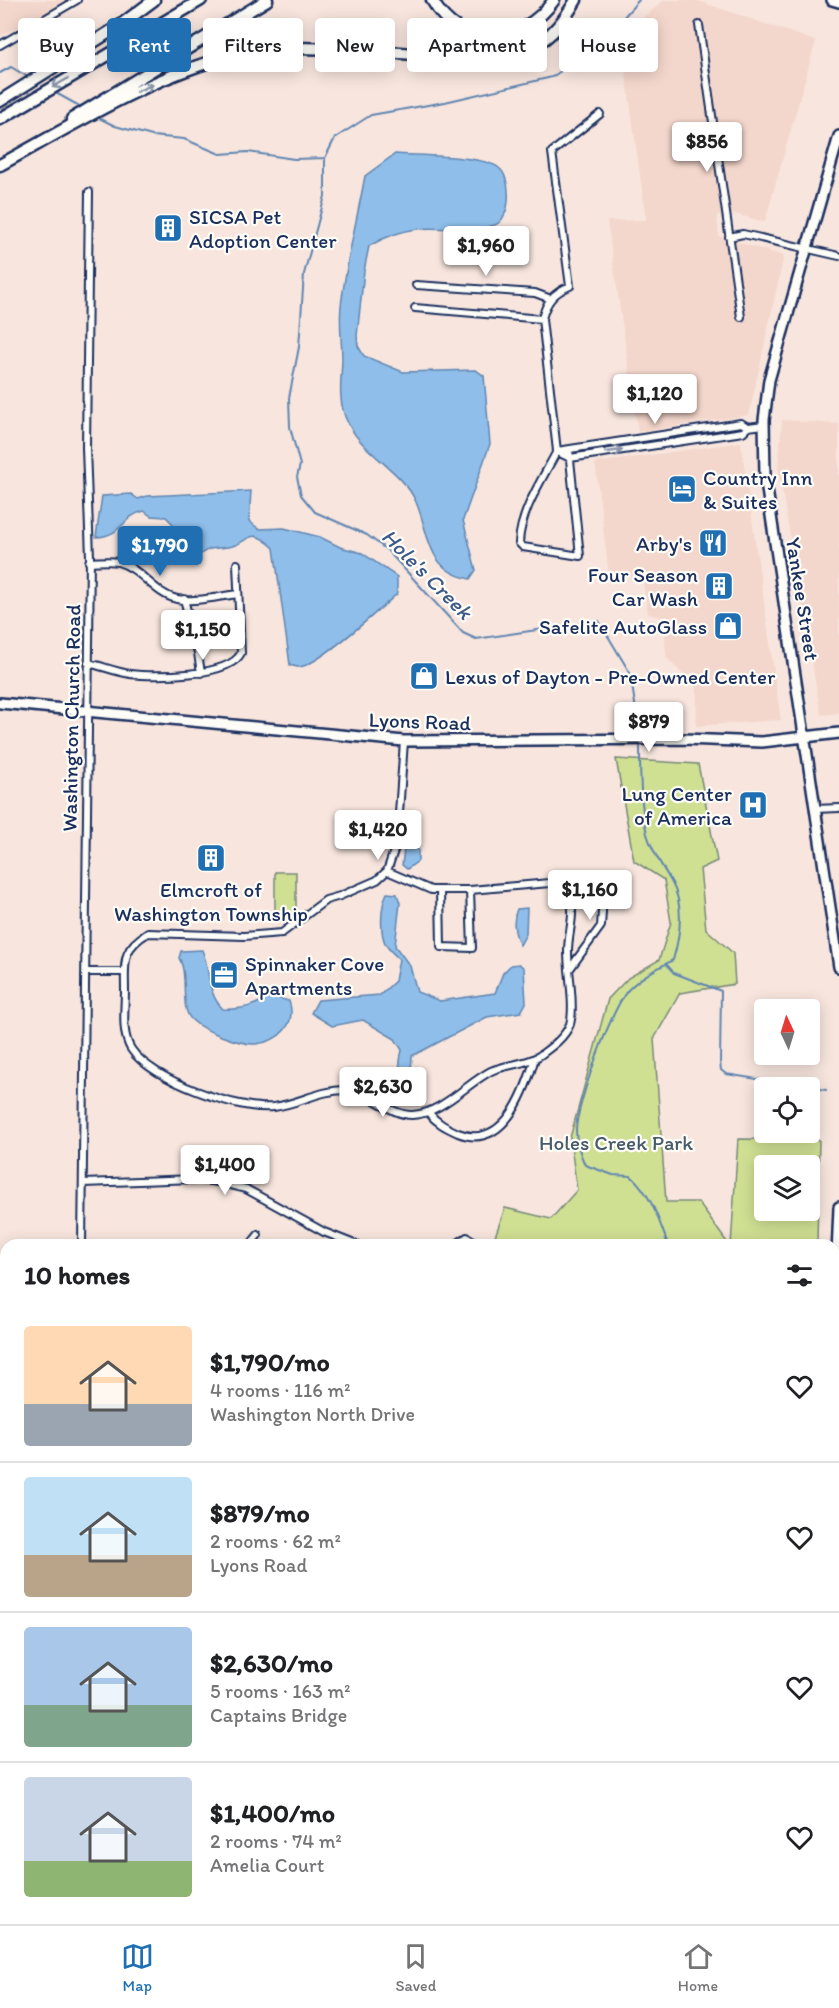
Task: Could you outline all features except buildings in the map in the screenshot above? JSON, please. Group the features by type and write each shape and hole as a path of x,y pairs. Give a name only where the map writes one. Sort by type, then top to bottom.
{"highway":[{"path":"0,101 118,26 154,0"},
{"path":"0,119 201,0"},
{"path":"1,165 267,0"},
{"path":"432,0 441,16 461,30 486,38 520,32 543,15 554,0"},
{"path":"1,165 122,98 207,62 238,54 288,49 476,57 509,54 533,46 551,34 576,0"}],"street":[{"path":"0,45 77,0"},
{"path":"832,0 839,2"},
{"path":"699,25 741,317"},
{"path":"569,450 580,556 523,547 519,543 519,535 535,493 557,451 542,319 546,304 558,291 570,286 552,152 600,114"},
{"name":"Yankee Street","path":"839,136 769,380 764,425 765,476 839,967"},
{"name":"Washington Church Road","path":"82,1239 89,562 86,448 89,192"},
{"path":"729,237 743,234 839,256"},
{"path":"416,285 535,293 551,299"},
{"path":"415,308 542,319"},
{"path":"557,451 741,423 748,427 764,425"},
{"path":"557,451 570,458 743,432 748,427"},
{"path":"657,436 658,444"},
{"path":"89,562 118,562 133,569 152,586 176,599 238,594"},
{"path":"88,663 128,674 201,673 218,670 237,660 241,653 237,564"},
{"path":"184,599 201,673"},
{"name":"Lyons Road","path":"0,703 404,741 684,739 762,742 839,733"},
{"path":"404,741 397,842 387,871 363,887 326,900 282,933 243,936 148,933 135,941 126,951 126,1034 131,1048 152,1070 182,1087 252,1106 273,1107 345,1090 359,1092 411,1115 428,1112 492,1071 535,1058 555,1044 570,1024 568,950 574,909 570,895 563,886"},
{"path":"815,809 839,808"},
{"path":"387,871 431,890 470,890 550,883 563,886 578,883 604,883 601,926 569,970"},
{"path":"440,890 441,947 472,948 470,890"},
{"path":"86,972 125,972"},
{"path":"428,1112 438,1124 471,1138 483,1137 505,1120 517,1106 535,1058"},
{"path":"83,1183 195,1179 218,1182 246,1189 324,1232 342,1239"},
{"path":"838,1239 839,1207"},
{"path":"255,1239 258,1235"}],"shaded area":[{"path":"0,0 78,0 39,18 18,18 18,28 0,36"},
{"path":"664,0 696,0 816,41 765,222 734,214 717,215 719,236 784,256 749,415 638,432 607,221 646,220 626,72 658,72 658,18 643,18"},
{"path":"782,420 839,424 839,713 821,715 778,468"},
{"path":"741,442 781,720 696,726 697,689 666,657 664,618 648,614 642,577 609,576 595,463"}],"green space":[{"name":"Holes Creek Park","path":"616,759 698,764 717,861 700,869 706,929 733,953 735,984 680,993 654,1039 666,1202 698,1202 725,1239 494,1239 505,1208 551,1219 577,1190 570,1138 608,999 628,978 659,960 671,922 664,880 634,861"},
{"path":"275,872 296,872 296,916 275,916"},
{"path":"738,1139 754,1139 754,1143 819,1143 819,1155 754,1155 754,1221 817,1221 817,1239 731,1239"}],"water":[{"path":"395,154 465,158 491,164 503,173 508,189 505,215 495,225 476,229 411,230 392,235 369,246 357,336 358,346 364,356 403,372 476,370 484,376 490,444 463,520 476,570 470,579 445,568 437,559 410,490 361,442 352,431 343,412 341,306 365,176"},
{"path":"251,491 249,521 259,529 284,528 320,537 340,547 362,553 397,577 397,594 320,658 299,667 290,665 274,548 266,541 259,537 249,537 235,545 211,549 201,554 181,548 171,535 173,524 166,517 151,516 144,511 131,517 112,533 96,537 102,496 131,494 138,499 147,496"},
{"path":"411,842 418,850 418,861 407,869 402,865 404,849"},
{"path":"387,893 397,894 400,903 395,946 410,966 417,992 440,1001 495,993 503,973 511,965 519,964 524,968 526,1003 521,1012 487,1017 412,1056 409,1100 402,1100 400,1095 399,1075 402,1050 395,1039 363,1020 332,1026 311,1013 318,1000 380,995 395,981 399,959 386,945 382,926 383,904"},
{"path":"527,908 526,934 520,945 514,922 517,909"},
{"path":"202,950 211,989 223,1009 248,1007 271,996 289,1001 291,1017 279,1035 265,1042 249,1044 213,1033 192,1020 186,1008 182,965 179,958 181,951"}],"waterway":[{"name":"Hole's Creek","path":"639,0 597,47 552,77 445,102 371,115 335,138 325,158 325,196 304,274 299,347 289,398 290,427 300,465 297,477 301,495 315,512 367,535 387,550 463,633 476,639 599,621 630,673 640,735"},
{"path":"0,73 11,67 31,79"},
{"path":"54,92 83,108"},
{"path":"95,116 115,126 152,136 184,139 220,154 248,152 294,159 325,158"},
{"name":"Hole's Creek","path":"640,741 641,788 647,834 679,902 678,941 673,960 650,972 630,988 614,1014 582,1100 576,1134 585,1165 613,1175 631,1176 638,1183 654,1208 666,1239"},
{"path":"666,964 674,973 721,991 720,1062 721,1070 726,1074 826,1090"}],"place":[{"name":"SICSA Pet Adoption Center","path":"168,228"},
{"name":"Country Inn & Suites","path":"682,489"},
{"name":"Arby's","path":"713,543"},
{"name":"Four Season Car Wash","path":"719,586"},
{"name":"Safelite AutoGlass","path":"728,626"},
{"name":"Lexus of Dayton - Pre-Owned Center","path":"424,676"},
{"name":"Lung Center of America","path":"753,805"},
{"name":"Elmcroft of Washington Township","path":"211,858"},
{"name":"Spinnaker Cove Apartments","path":"224,975"}]}
